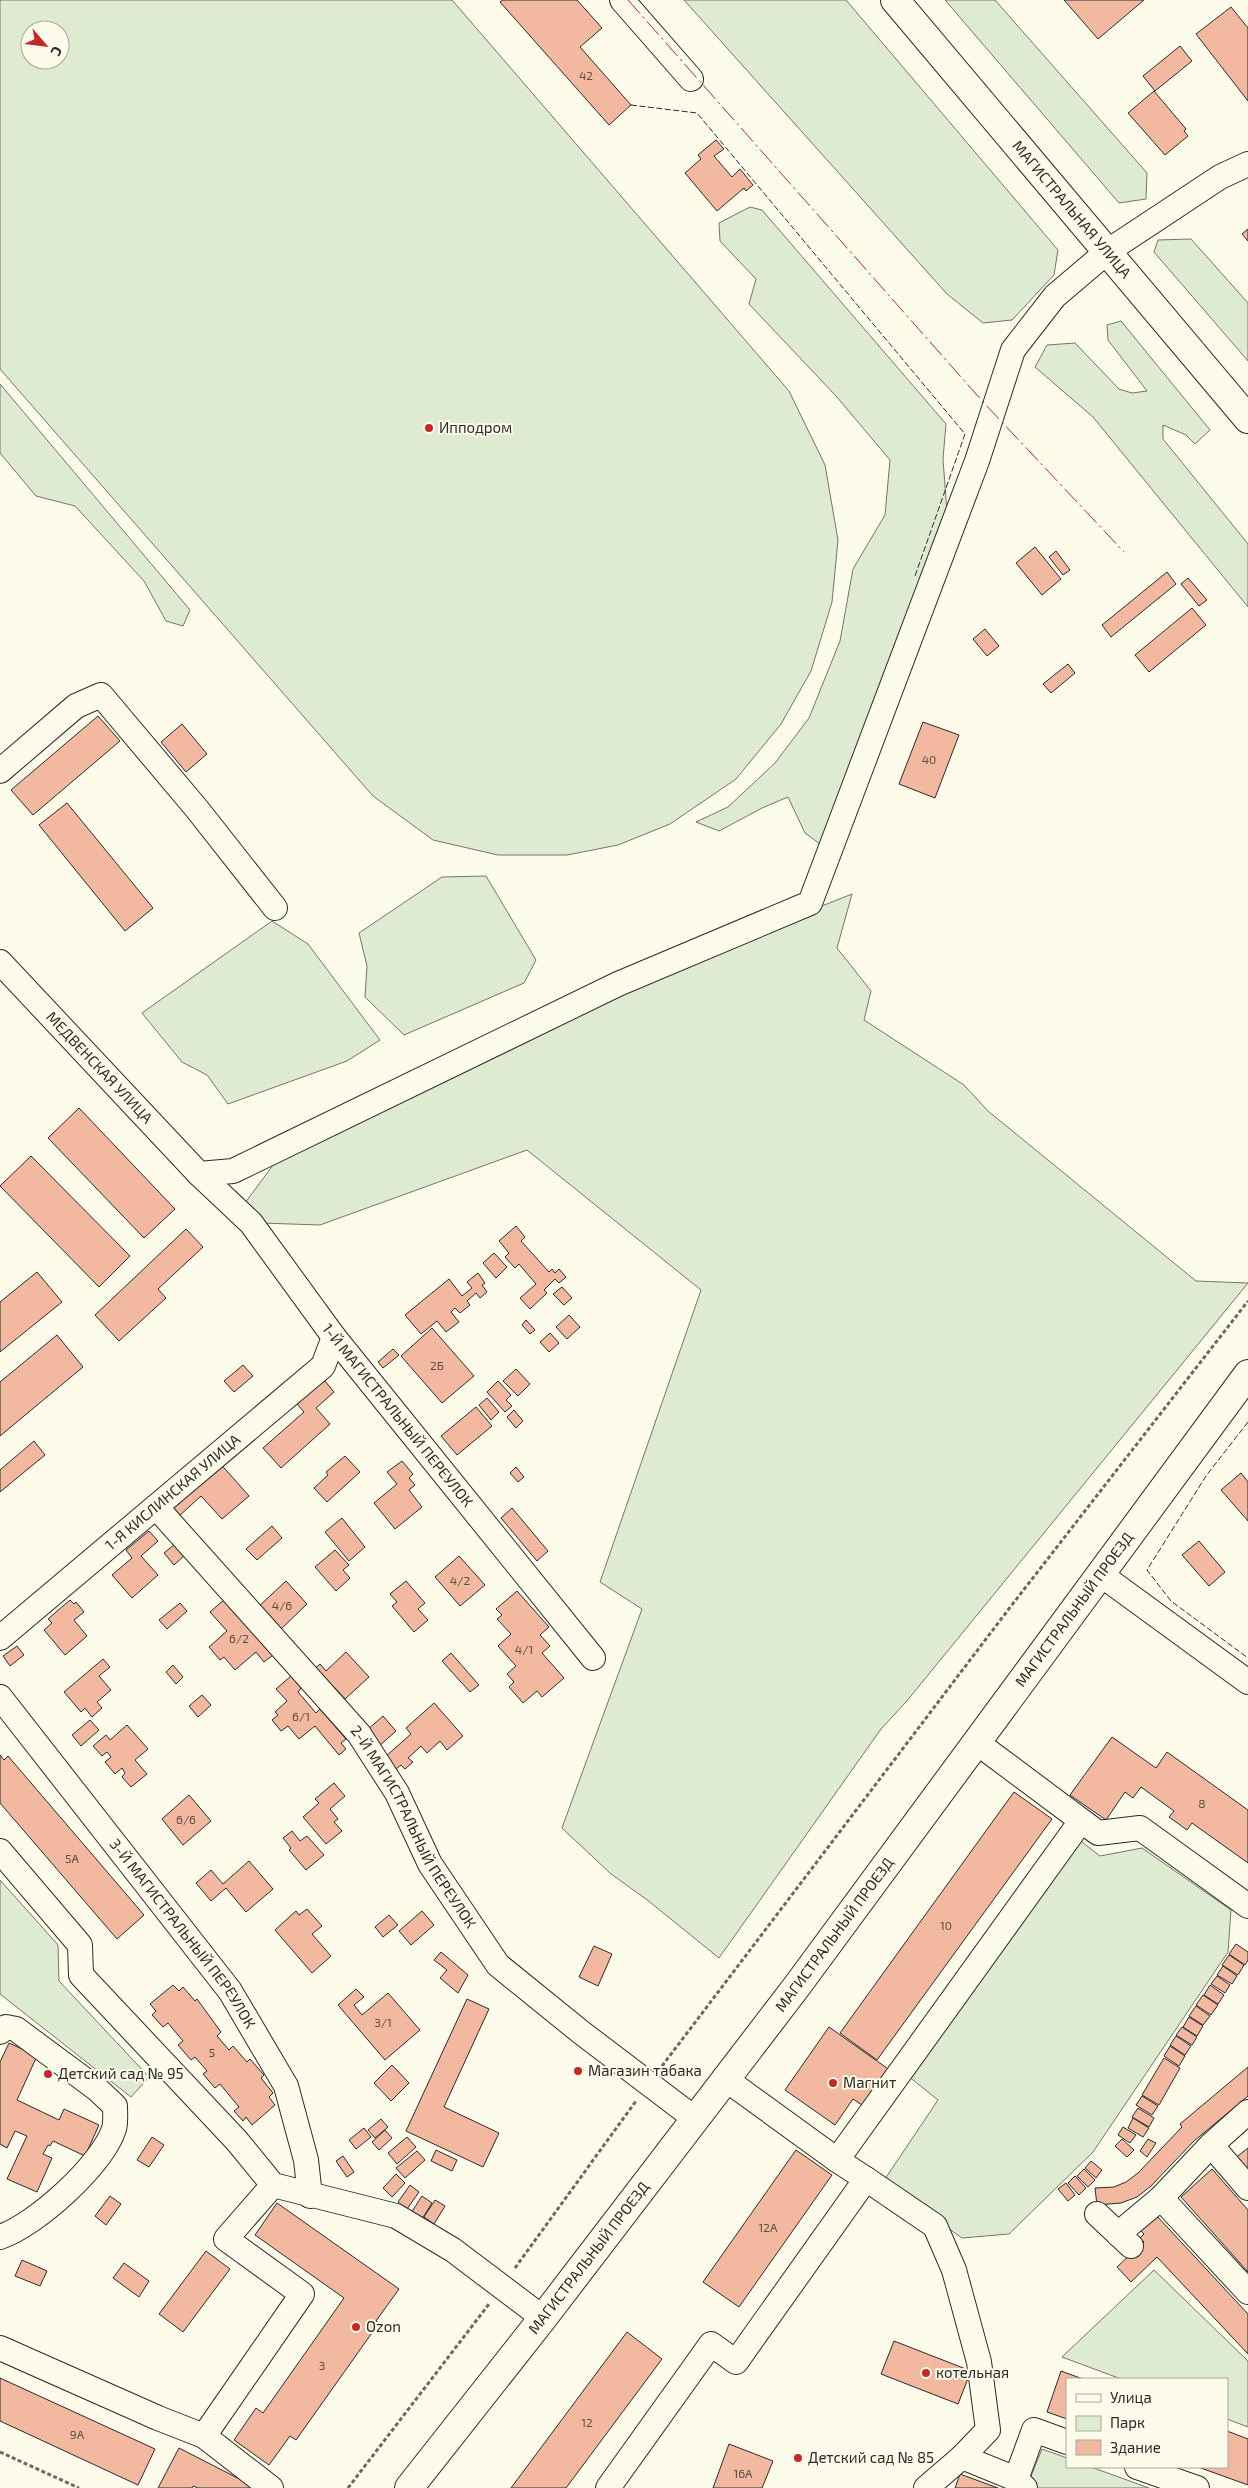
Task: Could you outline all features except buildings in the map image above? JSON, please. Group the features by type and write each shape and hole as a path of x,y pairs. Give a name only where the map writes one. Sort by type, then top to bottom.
{"main road":[{"name":"МАГИСТРАЛЬНАЯ УЛИЦА","path":"895,0 1248,419"},
{"name":"МАГИСТРАЛЬНЫЙ ПРОЕЗД","path":"409,2488 543,2318 724,2078 797,1986 1248,1374"}],"street":[{"path":"622,0 691,79"},
{"path":"199,1174 233,1172 618,984 810,903 977,461 1013,350 1055,296 1108,251 1220,177 1248,164"},
{"path":"0,771 76,706 101,695 197,809 275,908"},
{"name":"МЕДВЕНСКАЯ УЛИЦА","path":"0,962 199,1174"},
{"name":"1-Й МАГИСТРАЛЬНЫЙ ПЕРЕУЛОК","path":"199,1174 251,1223 334,1337 593,1658"},
{"name":"1-Я КИСЛИНСКАЯ УЛИЦА","path":"0,1638 157,1508 205,1464 323,1366 334,1337"},
{"name":"2-Й МАГИСТРАЛЬНЫЙ ПЕРЕУЛОК","path":"157,1508 359,1734 397,1793 430,1864 498,1966 694,2118"},
{"path":"1100,1574 1248,1682"},
{"name":"3-Й МАГИСТРАЛЬНЫЙ ПЕРЕУЛОК","path":"0,1697 230,1991 286,2086 306,2160 310,2196"},
{"path":"976,1742 1098,1834 1140,1828 1248,1906"},
{"path":"837,2160 1081,1821"},
{"path":"0,1851 80,1945 81,1975 237,2141 273,2185 310,2196 396,2216 453,2250 543,2318"},
{"path":"0,2032 6,2027 16,2029 97,2089 115,2106 115,2113 114,2127 105,2149 93,2166 61,2196 13,2232 0,2237"},
{"path":"724,2078 837,2160 935,2226 954,2270 979,2362 988,2430 962,2458 926,2488"},
{"path":"1097,2214 1125,2240 1211,2145 1248,2112"},
{"path":"1211,2145 1248,2188"},
{"path":"608,2488 710,2344 736,2362 866,2179"},
{"path":"204,2436 302,2294 226,2239 273,2185"},
{"path":"1161,2198 1248,2292"},
{"path":"0,2348 158,2418 204,2436 271,2488"},
{"path":"962,2458 1020,2484 1034,2430 1066,2442"},
{"path":"1140,2468 1197,2488"}],"path":[{"path":"348,2488 501,2287 648,2084 1008,1610 1248,1301"},
{"path":"0,2452 80,2488"}],"green space":[{"name":"Ипподром","path":"0,0 452,0 789,391 825,465 838,540 832,602 811,671 781,724 736,779 670,824 618,845 567,855 498,855 433,840 373,796 0,369"},
{"path":"684,0 846,0 1058,250 1054,275 1012,320 983,323 947,294"},
{"path":"945,0 995,0 1147,173 1146,199 1119,203"},
{"path":"750,207 762,210 946,424 943,459 947,512 824,847 805,833 788,797 762,808 719,831 696,822 728,807 775,763 809,718 840,641 853,569 885,515 890,460 836,396 749,304 756,279 720,241 719,223"},
{"path":"1191,239 1248,303 1248,361 1154,252 1158,240"},
{"path":"1121,321 1210,430 1195,444 1186,435 1163,425 1163,439 1248,544 1248,607 1093,417 1035,367 1047,345 1075,343 1119,389 1132,393 1147,391 1108,340 1107,325"},
{"path":"0,384 190,610 183,626 166,621 144,581 75,506 36,496 0,453"},
{"path":"486,876 536,960 524,983 404,1035 365,997 367,966 359,933 442,877"},
{"path":"852,894 837,948 871,991 864,1020 964,1085 988,1111 1196,1281 1248,1283 906,1702 881,1729 719,1958 646,1899 611,1874 562,1828 642,1609 600,1582 701,1290 527,1150 320,1225 231,1222 282,1153 608,991"},
{"path":"272,921 308,944 380,1040 347,1061 228,1104 207,1075 182,1062 142,1013"},
{"path":"1078,1839 1100,1856 1142,1848 1231,1910 1228,1952 1093,2152 1009,2234 962,2238 883,2182 938,2100 908,2076"},
{"path":"0,1880 58,1945 59,1981 149,2077 131,2097 0,1994"},
{"path":"1154,2270 1248,2361 1248,2427 1228,2419 1228,2378 1118,2378 1062,2357"},
{"path":"1042,2449 1066,2458 1066,2468 1094,2468 1149,2488 1032,2488 1027,2486"}],"fence":[{"path":"631,105 697,113 965,434 915,576"},
{"path":"1248,1422 1206,1476 1147,1570 1171,1601 1248,1658"}],"power":[{"path":"628,0 984,403 1124,552"}],"place":[{"name":"Ипподром","path":"429,428"},
{"name":"Магазин табака","path":"578,2071"},
{"name":"Детский сад № 95","path":"48,2074"},
{"name":"Магнит","path":"833,2083"},
{"name":"Ozon","path":"356,2327"},
{"name":"котельная","path":"926,2373"},
{"name":"Детский сад № 85","path":"798,2458"}]}
